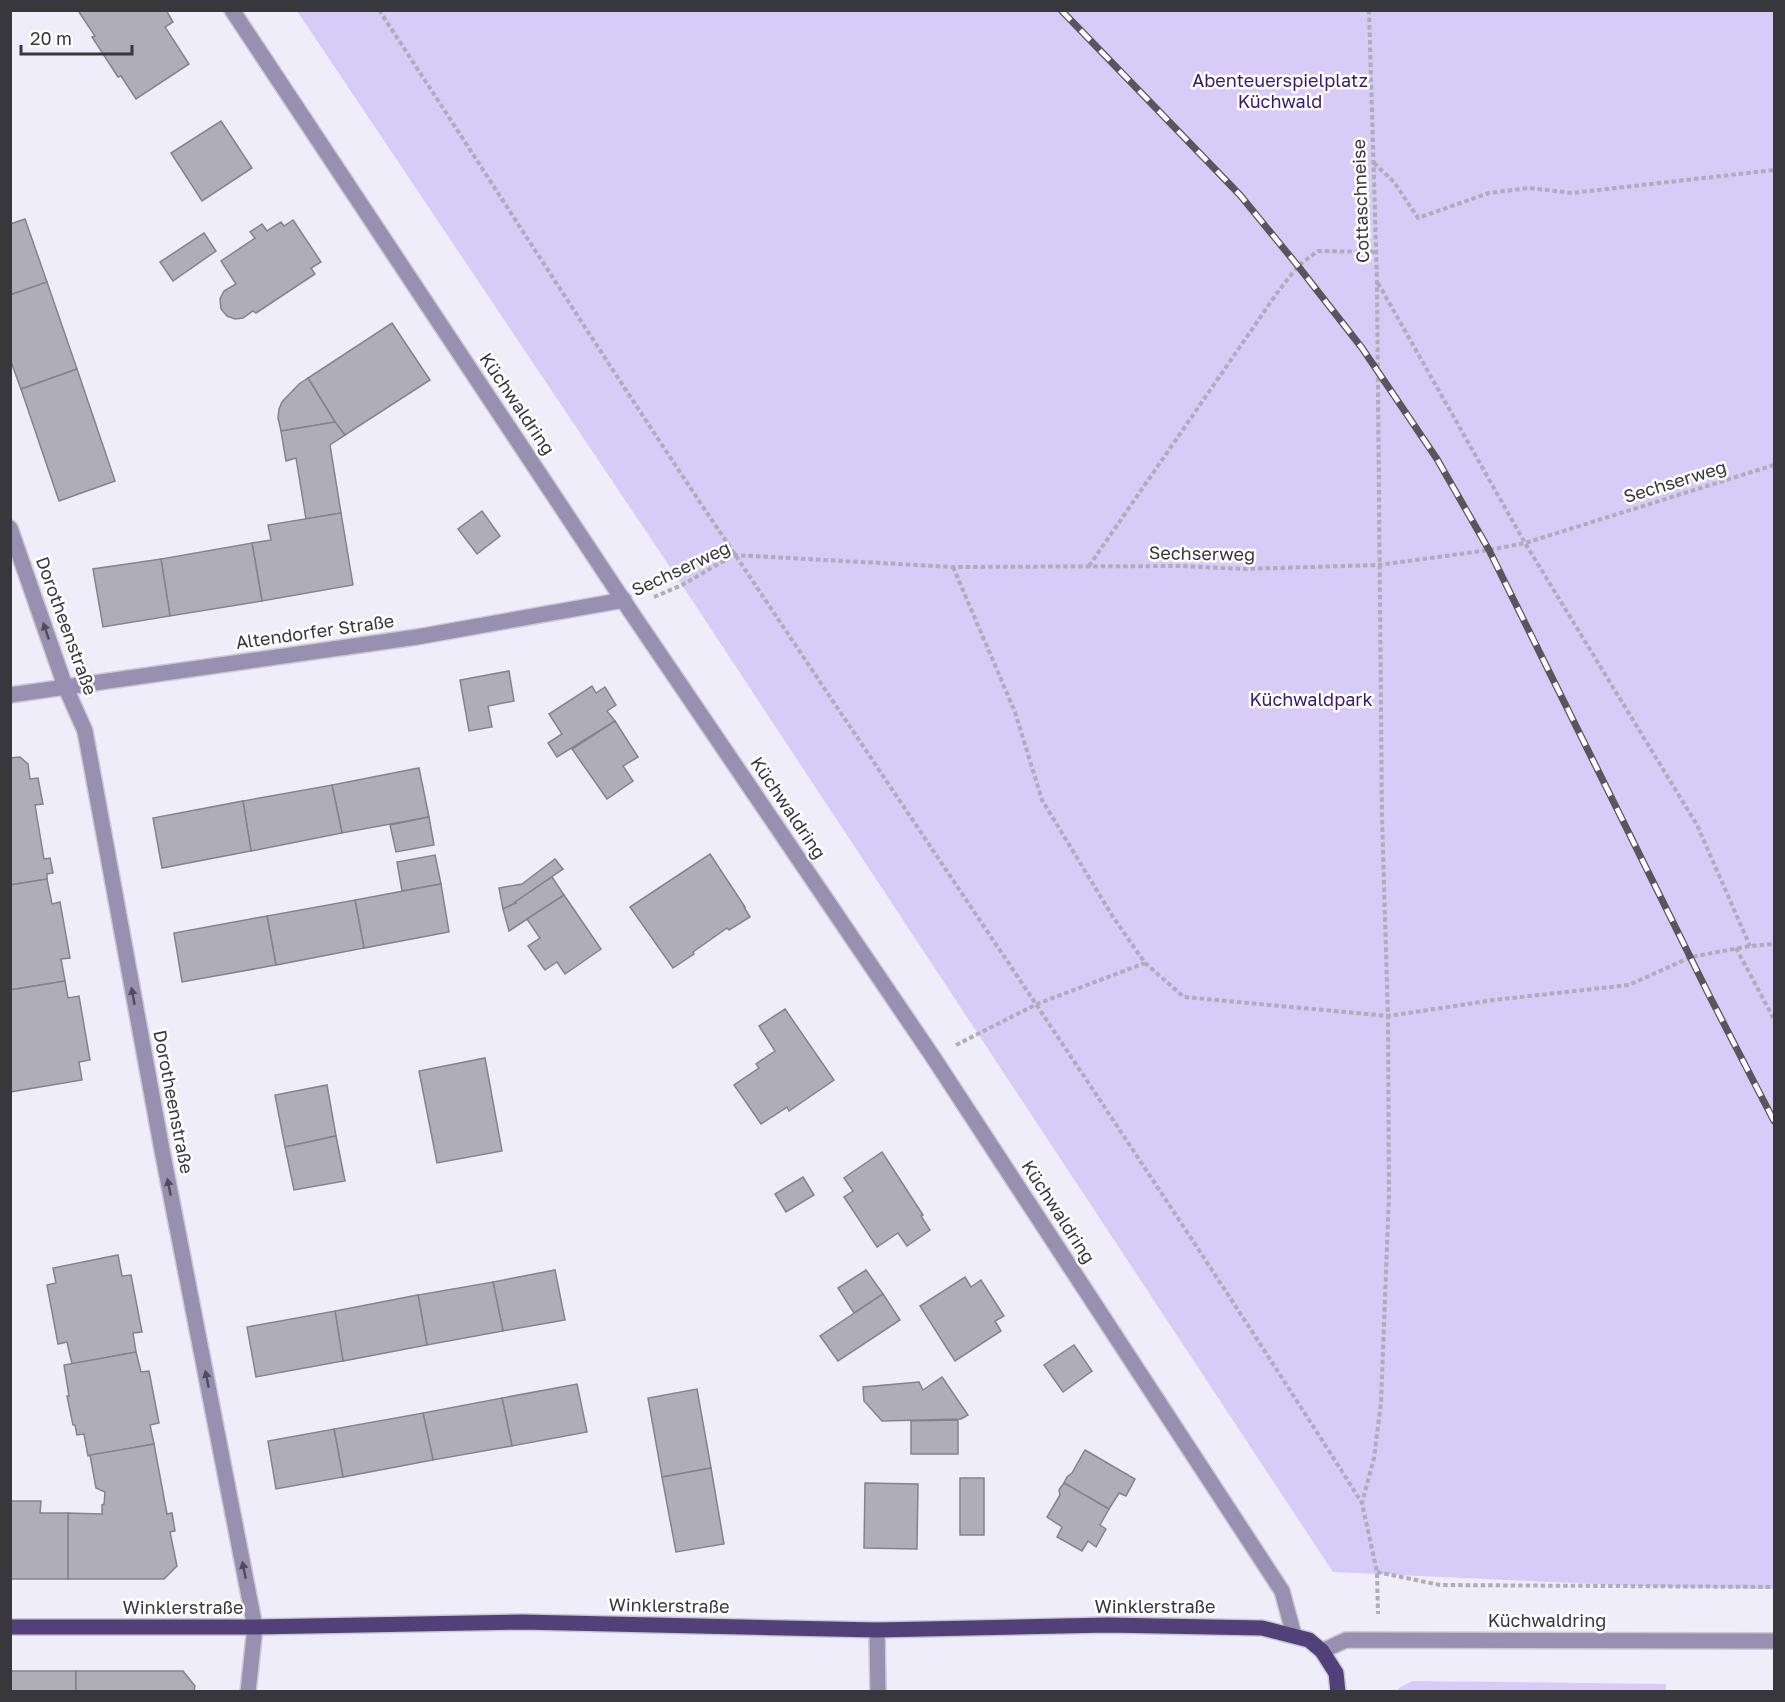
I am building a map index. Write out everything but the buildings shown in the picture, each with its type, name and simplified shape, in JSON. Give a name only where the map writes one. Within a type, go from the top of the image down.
[{"type":"main road","name":"Winklerstraße","points":[[10,1627],[255,1627],[522,1622],[877,1630],[1108,1625],[1185,1626],[1262,1628],[1310,1640],[1322,1650]]},
{"type":"main road","points":[[1322,1650],[1336,1673],[1338,1692]]},
{"type":"street","name":"Küchwaldring","points":[[232,10],[626,604],[933,1057],[1282,1591],[1294,1635]]},
{"type":"street","name":"Dorotheenstraße","points":[[10,528],[65,686],[85,731],[160,1138],[255,1627],[248,1692]]},
{"type":"street","name":"Altendorfer Straße","points":[[10,695],[417,637],[626,604]]},
{"type":"street","points":[[877,1630],[878,1692]]},
{"type":"street","name":"Küchwaldring","points":[[1322,1650],[1346,1640],[1774,1641]]},
{"type":"path","points":[[379,10],[734,555],[1037,1004],[1277,1369],[1362,1503],[1377,1572],[1380,1640]]},
{"type":"path","name":"Cottaschneise","points":[[1362,1503],[1374,1458],[1381,1403],[1389,1195],[1388,1016],[1382,818],[1377,282],[1369,10]]},
{"type":"path","points":[[1373,162],[1394,182],[1418,218],[1489,193],[1529,188],[1572,193],[1774,170]]},
{"type":"path","points":[[1089,566],[1298,266],[1318,251],[1376,252]]},
{"type":"path","points":[[1377,282],[1525,543],[1697,825],[1749,946]]},
{"type":"path","name":"Sechserweg","points":[[626,604],[681,585],[734,555],[953,567],[1181,566],[1244,569],[1379,565],[1525,543],[1774,465]]},
{"type":"path","points":[[953,567],[1015,712],[1042,800],[1113,917],[1145,963],[1184,997],[1388,1016],[1494,1000],[1629,985],[1691,957],[1736,948],[1774,944]]},
{"type":"path","points":[[1736,948],[1774,1019]]},
{"type":"path","points":[[933,1057],[1037,1004],[1145,963]]},
{"type":"path","points":[[1377,1572],[1440,1585],[1774,1587]]},
{"type":"green space","name":"Küchwaldpark","points":[[297,11],[1774,11],[1774,1589],[1665,1587],[1333,1572],[682,585]]},
{"type":"green space","points":[[1412,1681],[1666,1684],[1666,1691],[1397,1691]]},
{"type":"railway","points":[[1061,10],[1240,195],[1362,348],[1437,459],[1489,550],[1708,993],[1774,1121]]},
{"type":"park label","name":"Abenteuerspielplatz Küchwald","points":[[1280,91]]}]
